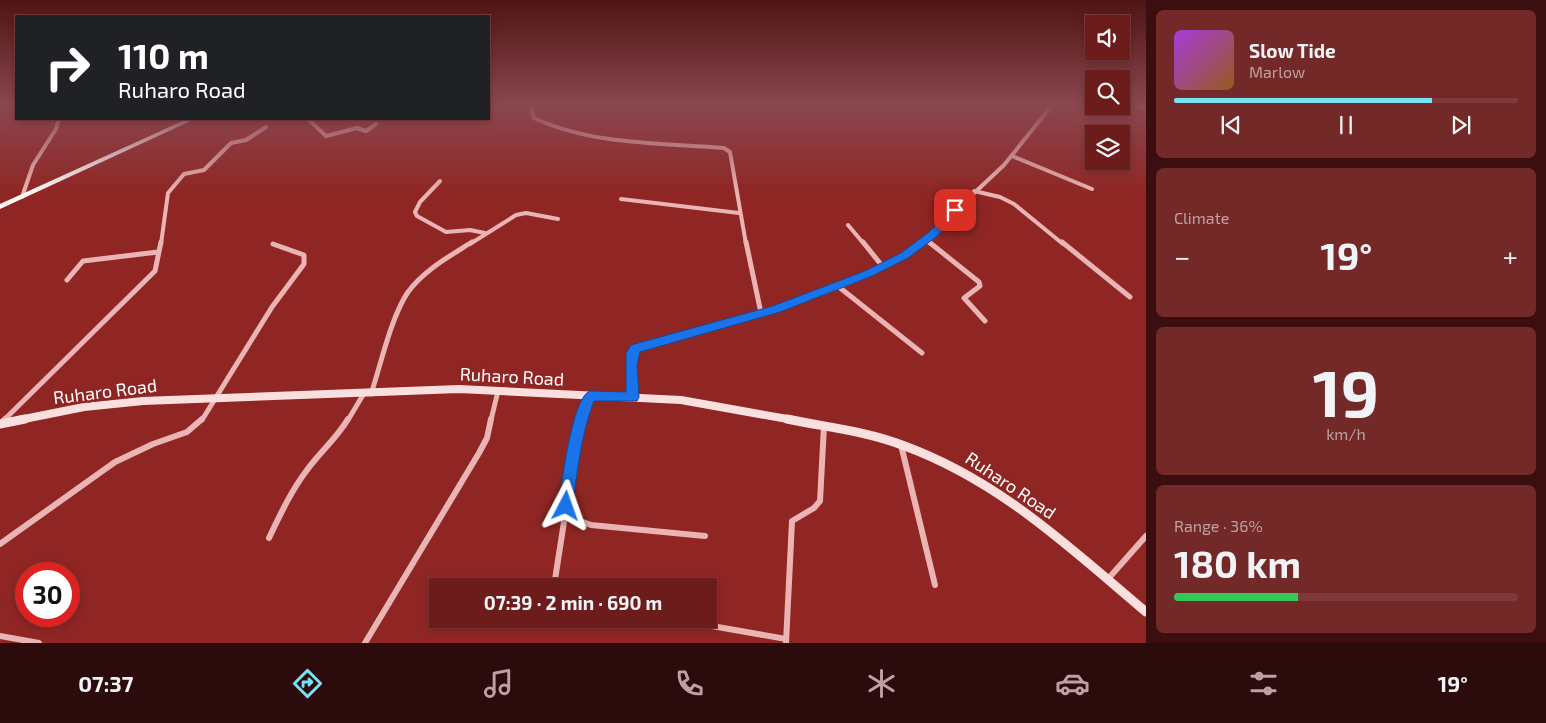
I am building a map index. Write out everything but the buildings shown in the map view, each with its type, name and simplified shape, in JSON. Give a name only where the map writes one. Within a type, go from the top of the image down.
[{"type":"main road","points":[[0,207],[159,134]]},
{"type":"street","points":[[22,197],[32,165],[52,134]]},
{"type":"street","points":[[0,424],[151,277],[155,271],[171,187],[184,174],[204,170],[209,167],[231,143],[246,140],[255,134]]},
{"type":"street","points":[[589,134],[645,142],[726,148],[730,152],[740,212],[761,313]]},
{"type":"street","points":[[633,397],[631,365],[632,353],[636,348],[761,313],[839,286],[904,256],[924,240],[1012,156],[1029,134]]},
{"type":"street","points":[[1012,156],[1092,189]]},
{"type":"street","points":[[440,181],[420,202],[415,212],[417,216],[446,232],[470,230],[485,233]]},
{"type":"street","points":[[974,191],[1000,197],[1014,204],[1130,297]]},
{"type":"street","points":[[621,199],[740,212]]},
{"type":"street","points":[[269,538],[289,497],[307,470],[340,433],[367,394],[404,296],[422,276],[476,242],[485,233],[497,229],[520,214],[558,219]]},
{"type":"street","points":[[848,225],[883,267]]},
{"type":"street","points":[[924,240],[939,248],[979,282],[980,286],[964,298],[986,321]]},
{"type":"street","points":[[0,544],[115,462],[153,444],[193,429],[217,398],[272,307],[304,264],[304,255],[273,244]]},
{"type":"street","points":[[67,280],[83,261],[158,252]]},
{"type":"street","points":[[839,286],[922,353]]},
{"type":"street","name":"Ruharo Road","points":[[0,424],[102,405],[217,398],[367,394],[459,389],[681,400],[824,426],[901,444],[945,462],[994,489],[1048,529],[1146,612]]},
{"type":"street","points":[[365,643],[487,438],[498,391]]},
{"type":"street","points":[[555,578],[570,468],[581,419],[590,396]]},
{"type":"street","points":[[717,628],[786,641],[792,521],[797,516],[815,508],[820,501],[824,426]]},
{"type":"street","points":[[901,444],[935,585]]},
{"type":"street","points":[[566,506],[570,516],[575,521],[591,525],[705,536]]},
{"type":"street","points":[[1108,579],[1146,536]]},
{"type":"street","points":[[0,636],[20,638],[39,643]]},
{"type":"route","points":[[566,506],[570,468],[581,419],[590,396],[633,397],[631,365],[632,353],[636,348],[776,309],[821,294],[868,274],[904,256],[932,234],[955,210]]}]
